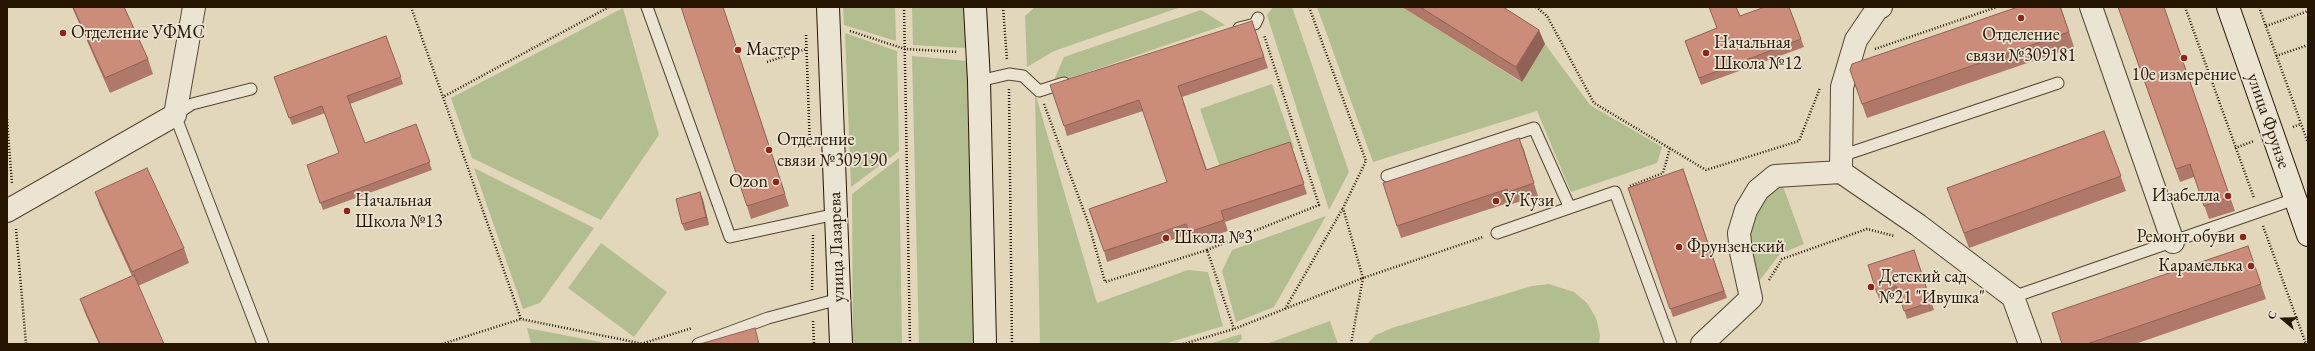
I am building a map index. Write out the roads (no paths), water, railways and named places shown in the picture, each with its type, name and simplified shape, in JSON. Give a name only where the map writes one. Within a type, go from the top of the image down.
[{"type":"street","points":[[7,211],[175,115],[194,7]]},
{"type":"street","points":[[975,7],[979,81],[985,344]]},
{"type":"street","points":[[1841,164],[1842,87],[1856,40],[1877,8],[1881,7]]},
{"type":"street","points":[[2091,7],[2173,242]]},
{"type":"street","name":"улица Фрунзе","points":[[2228,7],[2308,235]]},
{"type":"street","name":"улица Лазарева","points":[[828,15],[841,344]]},
{"type":"street","points":[[1702,344],[1751,298],[1740,252],[1739,233],[1746,210],[1758,190],[1775,176],[1841,164],[2013,297],[2030,344]]},
{"type":"lane","points":[[647,7],[730,237],[814,217],[836,214]]},
{"type":"lane","points":[[1225,33],[1254,24],[1258,18]]},
{"type":"lane","points":[[979,81],[1009,74],[1023,76],[1039,91],[1076,79]]},
{"type":"lane","points":[[1841,164],[2058,82]]},
{"type":"lane","points":[[251,89],[192,104],[175,115],[263,344]]},
{"type":"lane","points":[[1387,176],[1534,128],[1569,206]]},
{"type":"lane","points":[[1497,233],[1569,206],[1615,192],[1671,344]]},
{"type":"lane","points":[[2013,297],[2295,199]]},
{"type":"lane","points":[[698,344],[768,318],[839,299]]},
{"type":"place","name":"Отделение связи №309181","points":[[2021,18]]},
{"type":"place","name":"Отделение УФМС","points":[[63,33]]},
{"type":"place","name":"Мастер","points":[[738,50]]},
{"type":"place","name":"Начальная Школа №12","points":[[1706,53]]},
{"type":"place","name":"10е измерение","points":[[2184,58]]},
{"type":"place","name":"Отделение связи №309190","points":[[769,150]]},
{"type":"place","name":"Ozon","points":[[776,182]]},
{"type":"place","name":"Изабелла","points":[[2228,196]]},
{"type":"place","name":"У Кузи","points":[[1496,201]]},
{"type":"place","name":"Начальная Школа №13","points":[[347,211]]},
{"type":"place","name":"Ремонт обуви","points":[[2243,237]]},
{"type":"place","name":"Школа №3","points":[[1166,238]]},
{"type":"place","name":"Фрунзенский","points":[[1679,247]]},
{"type":"place","name":"Карамелька","points":[[2251,266]]},
{"type":"place","name":"Детский сад №21 \"Ивушка\"","points":[[1871,287]]}]
